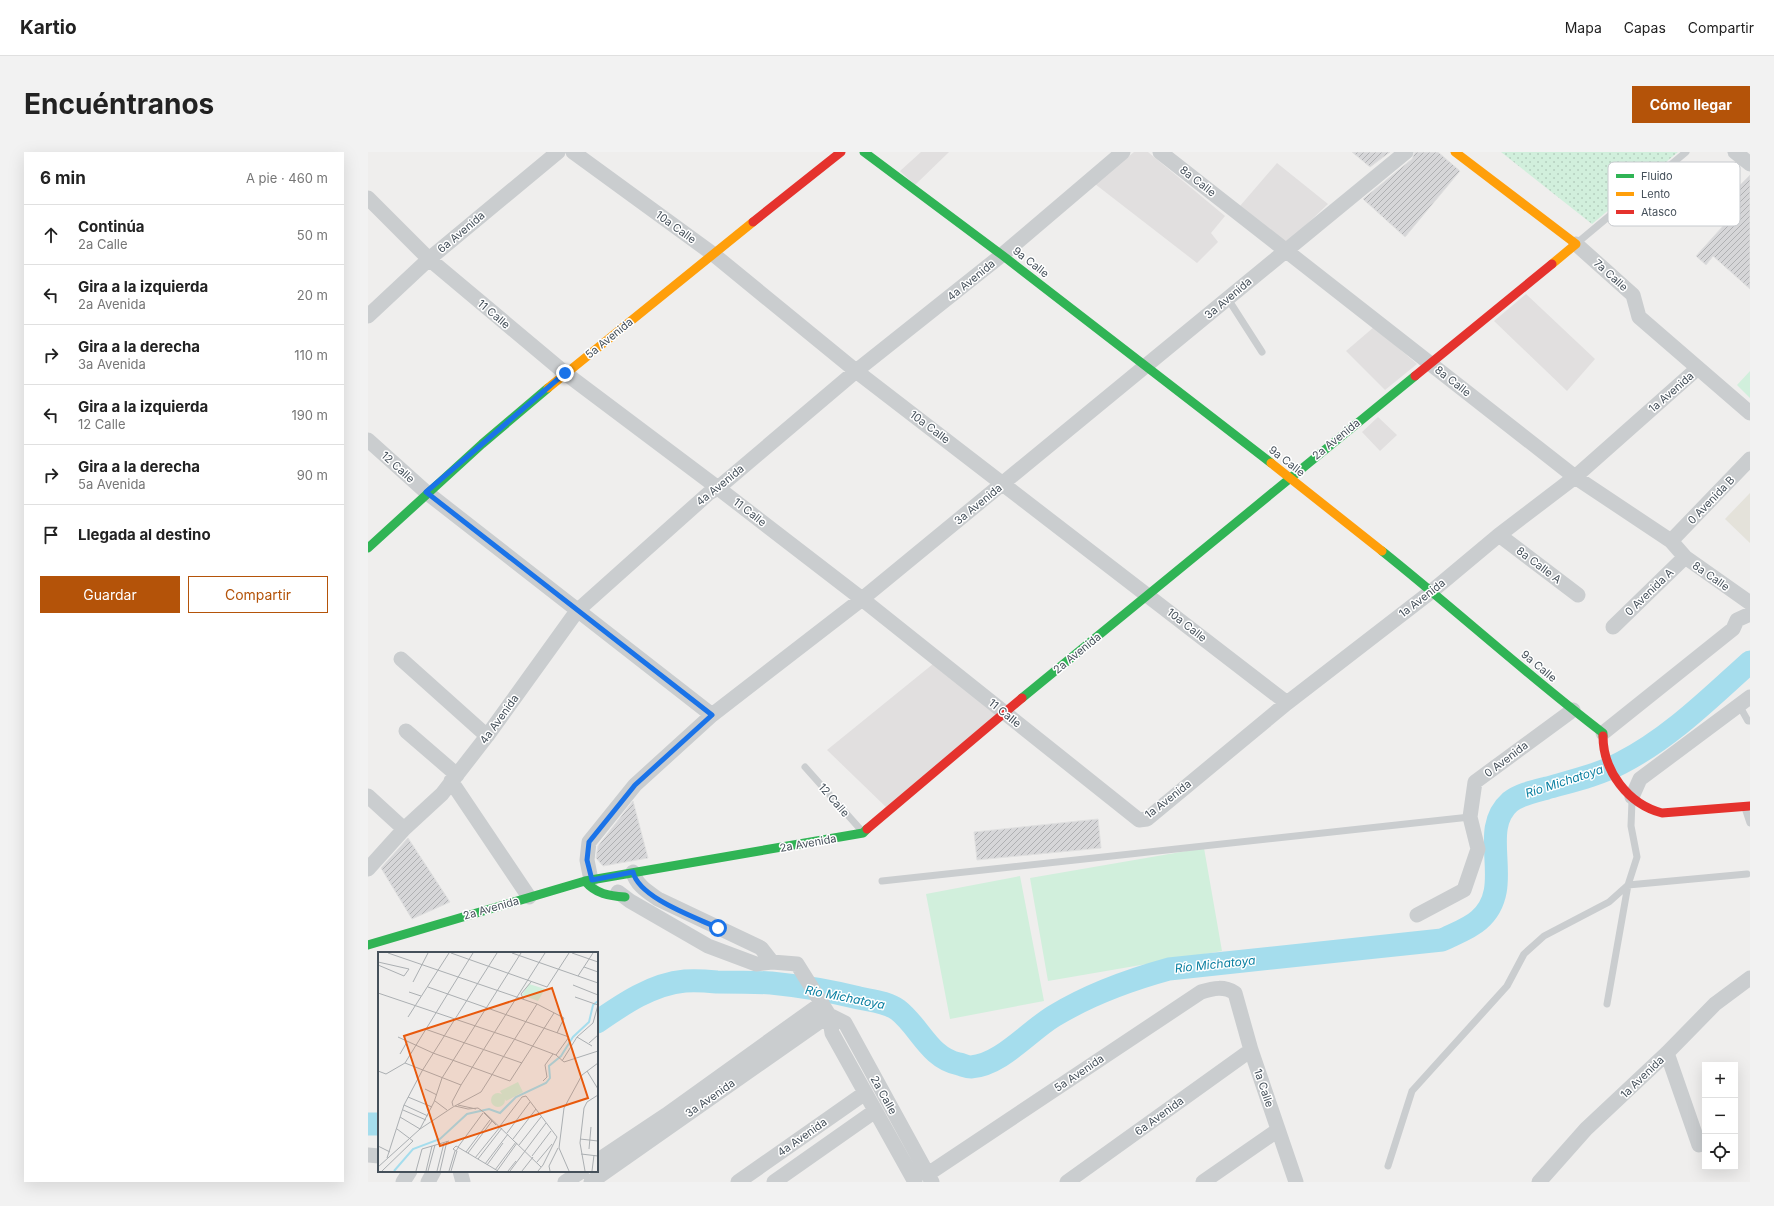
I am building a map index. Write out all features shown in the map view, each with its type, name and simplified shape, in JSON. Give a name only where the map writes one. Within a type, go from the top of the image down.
[{"type":"main road","name":"5a Avenida","points":[[368,548],[426,492],[565,373],[840,152]]},
{"type":"main road","name":"9a Calle","points":[[864,152],[1002,256],[1289,477],[1432,591],[1573,710],[1603,733]]},
{"type":"main road","name":"7a Calle","points":[[1455,152],[1576,244]]},
{"type":"main road","points":[[1478,158],[1486,176]]},
{"type":"main road","name":"2a Avenida","points":[[368,945],[529,897],[593,880],[863,834],[1004,712],[1289,477],[1431,364],[1576,244]]},
{"type":"main road","points":[[1603,733],[1604,752],[1620,785],[1632,797],[1648,809],[1662,813],[1747,806]]},
{"type":"street","name":"6a Avenida","points":[[368,316],[429,259],[558,152]]},
{"type":"street","name":"10a Calle","points":[[573,152],[713,254],[856,372],[1004,483],[1287,703]]},
{"type":"street","name":"4a Avenida","points":[[368,869],[404,829],[442,794],[487,736],[577,611],[710,493],[718,488],[856,372],[1002,256],[1123,152]]},
{"type":"street","name":"8a Calle","points":[[1160,152],[1575,477],[1671,541],[1684,557],[1750,603]]},
{"type":"street","name":"3a Avenida","points":[[593,880],[587,860],[589,842],[635,785],[712,715],[862,599],[1406,152]]},
{"type":"street","points":[[1735,152],[1750,164]]},
{"type":"street","name":"11 Calle","points":[[371,207],[429,259],[565,373],[862,599],[1139,820]]},
{"type":"street","name":"7a Calle","points":[[1576,244],[1633,295],[1639,317],[1750,413]]},
{"type":"street","name":"1a Avenida","points":[[1139,820],[1147,819],[1287,703],[1432,591],[1499,535],[1575,477],[1698,368]]},
{"type":"street","name":"12 Calle","points":[[368,440],[426,492],[712,715]]},
{"type":"street","name":"0 Avenida B","points":[[1671,541],[1750,459]]},
{"type":"street","name":"8a Calle A","points":[[1499,535],[1578,595]]},
{"type":"street","name":"0 Avenida A","points":[[1613,627],[1684,557]]},
{"type":"street","points":[[1603,733],[1733,629],[1737,620],[1750,614]]},
{"type":"street","points":[[400,659],[487,736]]},
{"type":"street","points":[[1632,797],[1640,779],[1745,701]]},
{"type":"street","name":"0 Avenida","points":[[1418,916],[1464,890],[1478,849],[1470,817],[1475,782],[1573,710]]},
{"type":"street","points":[[406,731],[454,778],[529,897]]},
{"type":"street","points":[[368,796],[404,829]]},
{"type":"street","points":[[633,872],[634,878],[643,888],[658,899],[761,948],[772,962]]},
{"type":"street","name":"2a Calle","points":[[593,880],[606,883],[625,897],[708,946],[756,964],[772,962],[796,964],[823,1005],[832,1033],[915,1182]]},
{"type":"street","points":[[670,924],[678,909]]},
{"type":"street","name":"1a Avenida","points":[[1539,1182],[1586,1129],[1667,1053],[1715,1004],[1750,978]]},
{"type":"street","name":"5a Avenida","points":[[930,1180],[1201,992],[1212,988],[1227,988],[1235,992]]},
{"type":"street","name":"1a Calle","points":[[1235,992],[1251,1050],[1296,1182]]},
{"type":"street","name":"3a Avenida","points":[[591,1182],[669,1120],[823,1005]]},
{"type":"street","name":"2a Calle","points":[[823,1005],[845,1023],[930,1180]]},
{"type":"street","name":"6a Avenida","points":[[1067,1182],[1251,1050]]},
{"type":"street","points":[[1667,1053],[1699,1145]]},
{"type":"street","name":"4a Avenida","points":[[738,1182],[865,1093]]},
{"type":"street","name":"4a Avenida","points":[[774,1182],[875,1111]]},
{"type":"street","name":"3a Avenida","points":[[598,1160],[669,1120]]},
{"type":"street","points":[[1203,1182],[1278,1130]]},
{"type":"street","points":[[368,1155],[378,1156]]},
{"type":"street","points":[[403,1182],[409,1172]]},
{"type":"street","points":[[428,1182],[433,1172]]},
{"type":"street","points":[[460,1172],[463,1182]]},
{"type":"street","points":[[565,1182],[580,1172]]},
{"type":"lane","name":"2a Avenida","points":[[1674,162],[1686,152]]},
{"type":"lane","name":"2a Avenida","points":[[1576,244],[1608,217]]},
{"type":"lane","points":[[1228,299],[1262,352]]},
{"type":"lane","points":[[1745,701],[1748,721],[1750,721]]},
{"type":"lane","name":"12 Calle","points":[[805,767],[863,834]]},
{"type":"lane","points":[[1607,1004],[1628,885],[1636,857],[1631,826],[1632,797]]},
{"type":"lane","points":[[1747,806],[1750,822]]},
{"type":"lane","points":[[882,881],[1470,817]]},
{"type":"lane","points":[[1388,1166],[1412,1092],[1507,986],[1524,954],[1544,936],[1609,902],[1628,885],[1747,874]]},
{"type":"shaded area","points":[[921,152],[949,152],[915,185],[900,171]]},
{"type":"shaded area","points":[[1134,152],[1148,152],[1225,216],[1211,233],[1218,242],[1197,263],[1095,184]]},
{"type":"shaded area","points":[[1277,163],[1328,204],[1285,245],[1240,206]]},
{"type":"shaded area","points":[[1526,294],[1595,359],[1567,391],[1494,321]]},
{"type":"shaded area","points":[[1374,327],[1417,364],[1385,390],[1346,351]]},
{"type":"shaded area","points":[[1378,417],[1397,435],[1380,451],[1362,432]]},
{"type":"shaded area","points":[[1750,493],[1750,543],[1725,519]]},
{"type":"shaded area","points":[[933,664],[998,714],[887,808],[827,750]]},
{"type":"green space","points":[[1501,152],[1678,152],[1666,162],[1608,162],[1608,211],[1592,224]]},
{"type":"green space","points":[[1750,371],[1750,398],[1737,385]]},
{"type":"green space","points":[[1204,848],[1222,951],[1048,981],[1030,878]]},
{"type":"green space","points":[[1020,876],[1044,1001],[950,1019],[926,894]]},
{"type":"building","points":[[1352,152],[1390,152],[1370,167]]},
{"type":"building","points":[[1415,152],[1438,152],[1460,171],[1405,237],[1363,199],[1412,159]]},
{"type":"building","points":[[1750,175],[1750,289],[1713,256],[1706,265],[1696,256],[1723,226],[1740,226],[1740,185]]},
{"type":"building","points":[[633,801],[648,858],[603,866],[596,858],[598,846]]},
{"type":"building","points":[[1098,819],[1101,848],[977,860],[974,832]]},
{"type":"building","points":[[408,838],[450,902],[412,919],[381,868]]},
{"type":"waterway","name":"Río Michatoya","points":[[598,1021],[638,996],[661,986],[673,983],[697,981],[782,984],[827,991],[880,1002],[894,1007],[906,1017],[932,1049],[949,1061],[971,1067],[982,1065],[1004,1054],[1044,1022],[1096,994],[1139,978],[1169,969],[1442,940],[1466,929],[1475,923],[1490,907],[1495,892],[1497,876],[1495,844],[1496,828],[1500,814],[1510,802],[1528,793],[1603,771],[1639,753],[1673,730],[1689,717],[1750,662]]},
{"type":"waterway","name":"Río Michatoya","points":[[368,1124],[378,1124]]},
{"type":"traffic: fast","points":[[864,152],[1002,255],[1271,463]]},
{"type":"traffic: fast","points":[[1022,698],[1415,376]]},
{"type":"traffic: fast","points":[[368,548],[482,444],[548,388]]},
{"type":"traffic: fast","points":[[1382,551],[1547,689],[1603,733],[1603,736]]},
{"type":"traffic: fast","points":[[368,945],[585,881],[863,833],[867,829]]},
{"type":"traffic: fast","points":[[585,881],[598,892],[625,897]]},
{"type":"traffic: slow","points":[[1455,152],[1576,244],[1552,264]]},
{"type":"traffic: slow","points":[[548,388],[753,222]]},
{"type":"traffic: slow","points":[[1271,463],[1382,551]]},
{"type":"traffic: jam","points":[[753,222],[841,152]]},
{"type":"traffic: jam","points":[[1415,376],[1552,264]]},
{"type":"traffic: jam","points":[[867,829],[1022,698]]},
{"type":"traffic: jam","points":[[1603,736],[1607,762],[1620,784],[1628,794],[1650,809],[1662,813],[1750,806]]},
{"type":"route","points":[[565,373],[426,492],[712,715],[635,785],[589,842],[587,860],[592,880],[633,872],[634,878],[643,888],[658,899],[718,928]]}]
